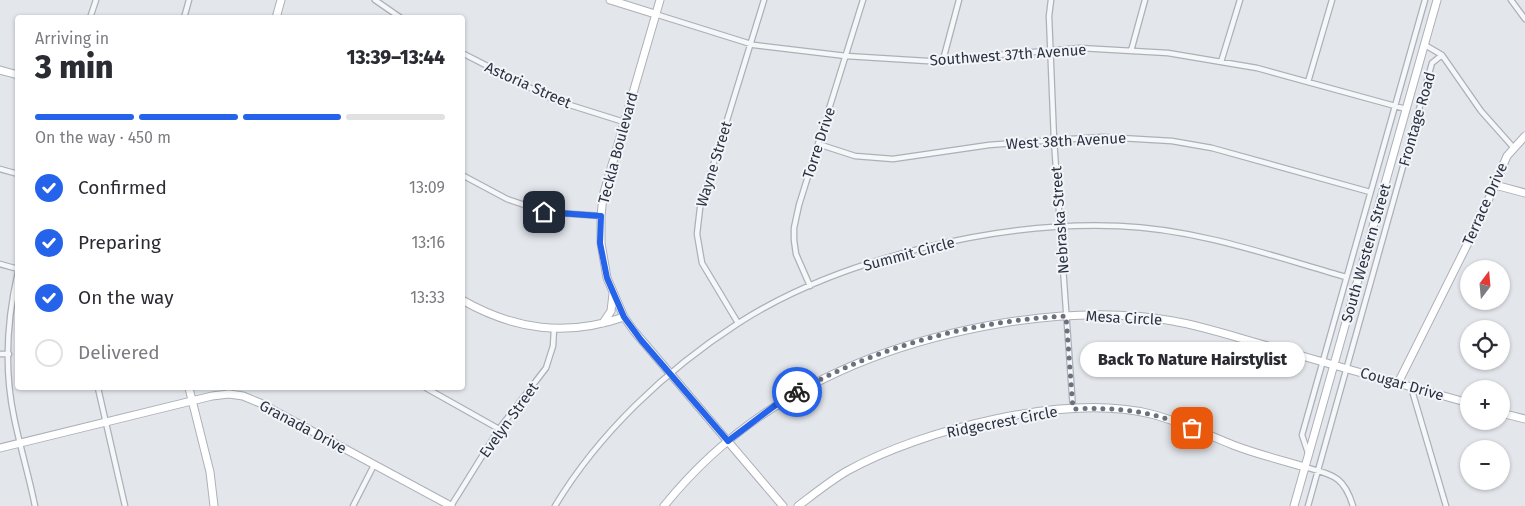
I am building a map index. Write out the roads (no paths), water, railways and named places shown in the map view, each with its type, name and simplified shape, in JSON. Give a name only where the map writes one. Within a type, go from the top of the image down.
[{"type":"street","points":[[91,15],[96,0]]},
{"type":"street","points":[[185,15],[189,0]]},
{"type":"street","points":[[277,15],[282,0]]},
{"type":"street","points":[[375,0],[396,15]]},
{"type":"street","name":"Southwest 37th Avenue","points":[[610,0],[751,44],[846,56],[927,61],[1080,48],[1168,53],[1257,68],[1406,109]]},
{"type":"street","name":"Teckla Boulevard","points":[[660,0],[602,196],[600,243],[607,278],[624,317],[641,340],[784,506]]},
{"type":"street","name":"Wayne Street","points":[[738,323],[702,263],[697,234],[700,208],[764,0]]},
{"type":"street","name":"Torre Drive","points":[[810,286],[796,254],[794,228],[862,0]]},
{"type":"street","points":[[943,60],[959,0]]},
{"type":"street","name":"Nebraska Street","points":[[1051,0],[1054,140],[1073,409]]},
{"type":"street","points":[[1131,51],[1145,0]]},
{"type":"street","points":[[1221,62],[1240,0]]},
{"type":"street","points":[[1308,82],[1332,0]]},
{"type":"street","points":[[1309,454],[1302,435],[1425,0]]},
{"type":"street","name":"South Western Street","points":[[1294,506],[1437,0]]},
{"type":"street","points":[[1511,0],[1525,19]]},
{"type":"street","points":[[1424,45],[1442,55],[1481,111],[1513,147]]},
{"type":"street","name":"Astoria Street","points":[[465,55],[554,100],[624,122]]},
{"type":"street","name":"Frontage Road","points":[[1308,506],[1432,63],[1442,55]]},
{"type":"street","points":[[0,70],[15,74]]},
{"type":"street","name":"Terrace Drive","points":[[1398,383],[1482,215],[1502,166],[1513,147],[1525,136]]},
{"type":"street","name":"West 38th Avenue","points":[[818,144],[855,156],[892,158],[989,145],[1103,137],[1172,141],[1204,146],[1370,192]]},
{"type":"street","points":[[0,169],[15,173]]},
{"type":"street","points":[[465,176],[507,199],[544,212],[601,216]]},
{"type":"street","points":[[1495,185],[1525,193]]},
{"type":"street","name":"Summit Circle","points":[[555,506],[580,469],[603,441],[651,390],[671,374],[738,323],[810,286],[862,267],[943,244],[990,235],[1060,228],[1120,226],[1180,233],[1237,246],[1346,277]]},
{"type":"street","points":[[0,264],[15,269]]},
{"type":"street","points":[[15,286],[10,312],[10,392],[35,506]]},
{"type":"street","points":[[603,324],[611,311],[613,294]]},
{"type":"street","points":[[465,302],[502,319],[533,327],[580,327],[603,324],[624,317]]},
{"type":"street","name":"Mesa Circle","points":[[664,506],[698,468],[728,441],[777,404],[828,376],[890,350],[960,330],[1036,318],[1110,314],[1174,321],[1334,365]]},
{"type":"street","name":"Evelyn Street","points":[[451,506],[499,429],[546,368],[553,346],[554,328]]},
{"type":"street","points":[[0,354],[9,354]]},
{"type":"street","name":"Cougar Drive","points":[[1334,365],[1460,401]]},
{"type":"street","points":[[1411,387],[1446,506]]},
{"type":"street","points":[[98,390],[125,506]]},
{"type":"street","points":[[189,390],[210,472],[214,506]]},
{"type":"street","points":[[430,390],[499,429]]},
{"type":"street","name":"Granada Drive","points":[[0,448],[192,400],[229,394],[243,396],[260,403],[451,506]]},
{"type":"street","name":"Ridgecrest Circle","points":[[798,506],[847,471],[883,453],[915,441],[987,421],[1025,414],[1073,409],[1104,408],[1132,410],[1151,414],[1175,421],[1247,450],[1305,467]]},
{"type":"street","points":[[1510,416],[1525,420]]},
{"type":"street","points":[[353,506],[374,465]]},
{"type":"street","points":[[1305,467],[1339,479],[1346,487],[1353,506]]},
{"type":"place","name":"Back To Nature Hairstylist","points":[[1192,428]]}]
